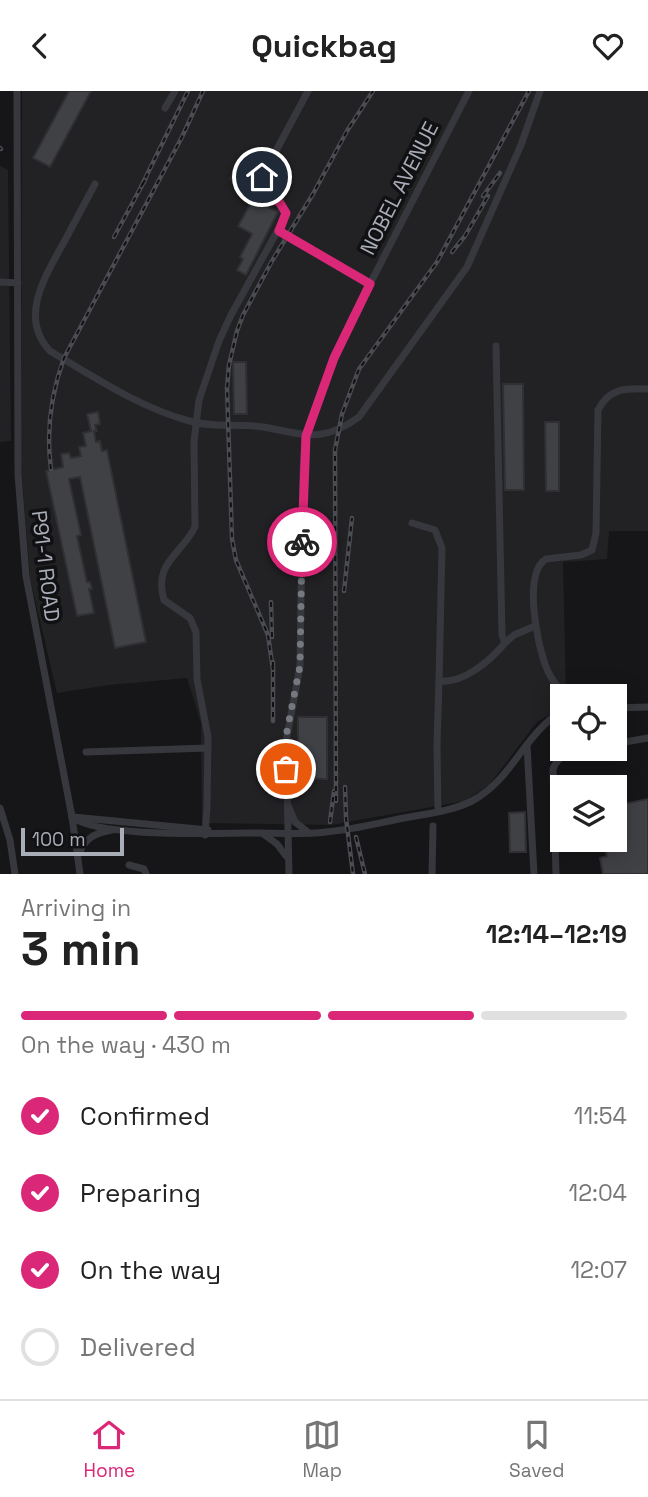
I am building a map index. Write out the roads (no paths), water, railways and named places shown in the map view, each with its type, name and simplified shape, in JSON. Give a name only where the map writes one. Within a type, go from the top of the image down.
[{"type":"street","name":"P91-1 ROAD","points":[[17,91],[18,474],[24,564],[72,817],[80,874]]},
{"type":"street","points":[[165,108],[175,91]]},
{"type":"street","points":[[205,832],[208,748],[206,722],[197,679],[194,624],[190,618],[164,600],[161,584],[168,561],[195,527],[195,423],[199,400],[231,315],[279,231],[286,213],[280,203],[263,190],[262,177],[308,91]]},
{"type":"street","name":"NOBEL AVENUE","points":[[289,874],[286,834],[287,731],[300,666],[306,436],[334,358],[469,91]]},
{"type":"street","points":[[95,184],[39,291],[35,316],[37,332],[50,351],[134,399],[195,423],[260,426],[306,436],[342,429],[359,417],[458,282],[479,244],[521,145],[540,91]]},
{"type":"street","points":[[279,231],[370,284]]},
{"type":"street","points":[[0,282],[19,283]]},
{"type":"street","points":[[496,346],[502,635],[505,643]]},
{"type":"street","points":[[556,684],[545,666],[535,626],[534,577],[540,562],[554,557],[588,553],[595,544],[597,417],[601,403],[614,391],[625,388],[648,389]]},
{"type":"street","points":[[412,523],[435,530],[442,548],[436,745],[438,811]]},
{"type":"street","points":[[439,681],[450,683],[466,675],[514,635],[535,626]]},
{"type":"street","points":[[627,708],[648,707]]},
{"type":"street","points":[[72,817],[80,823],[119,829],[286,834],[345,830],[438,811],[472,800],[492,787],[511,767],[540,727],[550,720]]},
{"type":"street","points":[[627,742],[648,738]]},
{"type":"street","points":[[527,744],[534,874]]},
{"type":"street","points":[[86,752],[208,748]]},
{"type":"street","points":[[556,761],[553,769],[556,874]]},
{"type":"street","points":[[286,797],[295,822],[306,834]]},
{"type":"street","points":[[0,809],[10,840],[15,874]]},
{"type":"street","points":[[72,817],[205,832]]},
{"type":"street","points":[[432,874],[433,825]]},
{"type":"street","points":[[78,862],[81,848],[88,838],[101,832],[119,829]]},
{"type":"street","points":[[261,833],[288,855],[295,839],[306,834]]},
{"type":"street","points":[[129,865],[144,869],[146,874]]},
{"type":"railway","points":[[141,187],[188,91]]},
{"type":"railway","points":[[51,469],[51,413],[64,358],[182,137],[203,91]]},
{"type":"railway","points":[[273,670],[268,635],[236,560],[232,539],[227,388],[229,365],[243,315],[347,131],[373,91]]},
{"type":"railway","points":[[336,801],[335,450],[342,414],[359,369],[437,262],[529,91]]},
{"type":"railway","points":[[483,196],[500,173]]},
{"type":"railway","points":[[114,237],[146,178]]},
{"type":"railway","points":[[452,252],[465,236],[488,196]]},
{"type":"railway","points":[[344,591],[352,518]]},
{"type":"railway","points":[[271,602],[272,637]]},
{"type":"railway","points":[[273,662],[273,721]]},
{"type":"railway","points":[[345,787],[353,874]]},
{"type":"railway","points":[[330,822],[334,791]]},
{"type":"railway","points":[[356,837],[365,874]]}]
